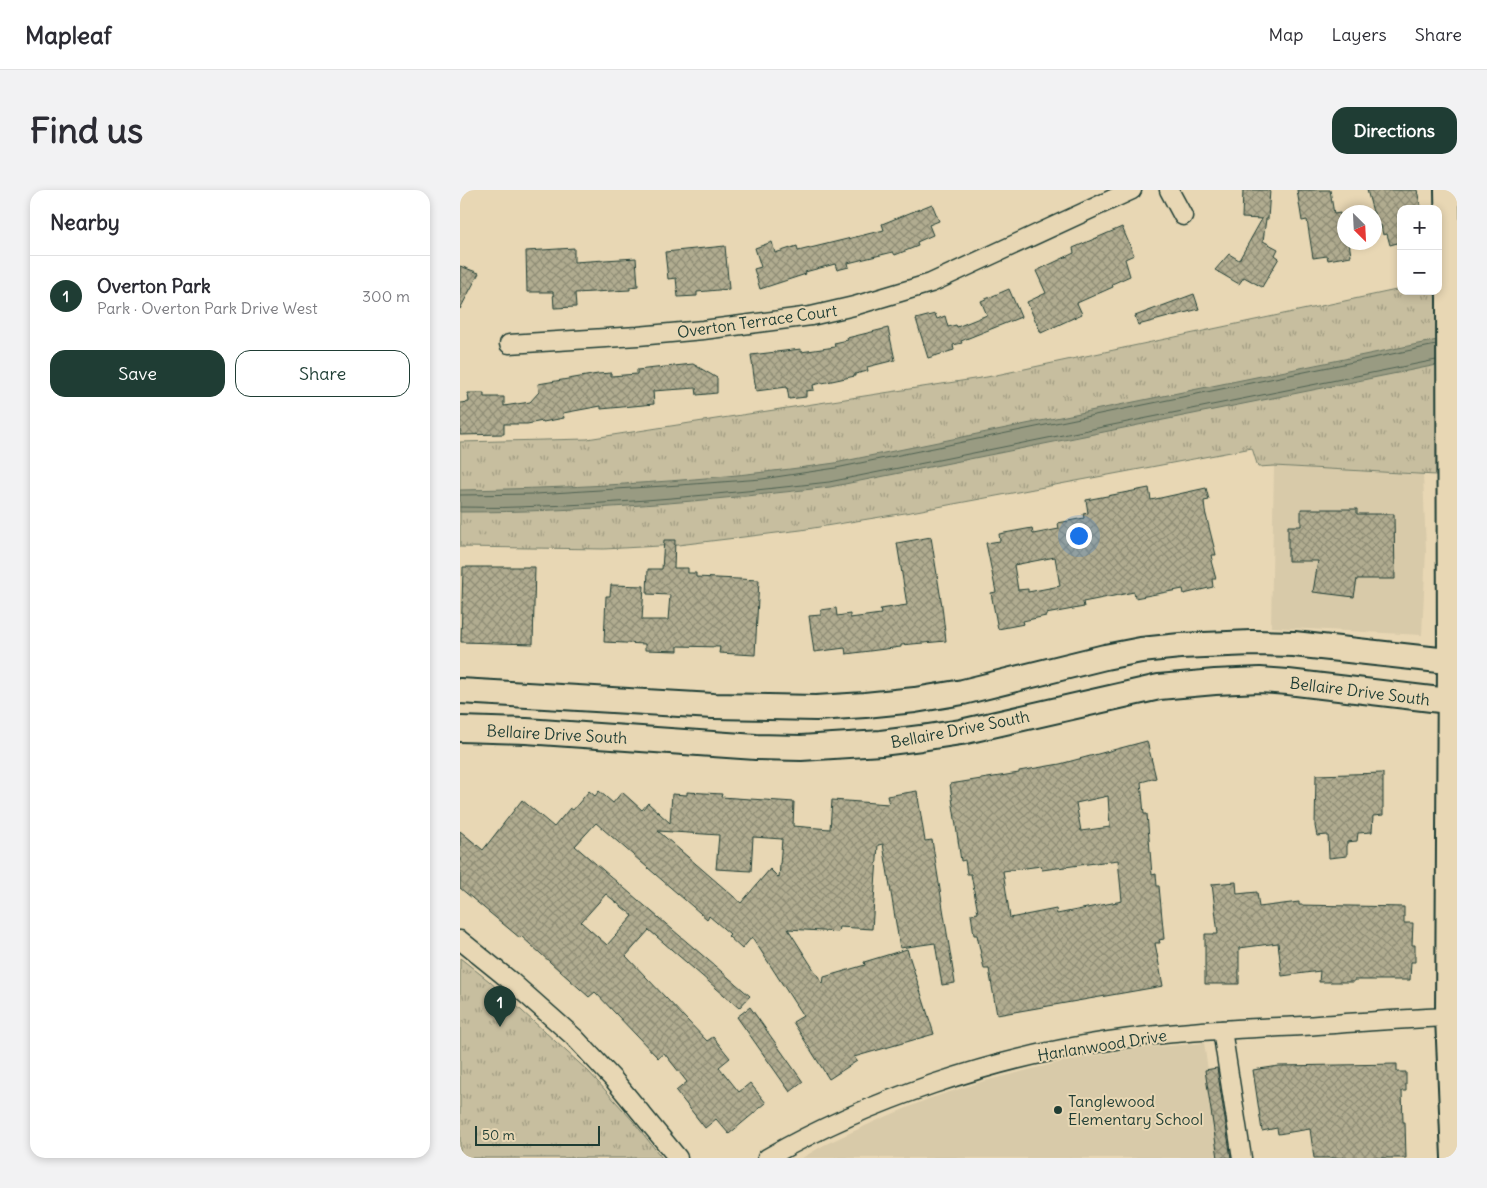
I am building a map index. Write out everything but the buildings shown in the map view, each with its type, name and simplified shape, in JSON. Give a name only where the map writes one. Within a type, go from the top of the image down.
[{"type":"main road","points":[[1447,190],[1453,661],[1452,1017],[1454,1158]]},
{"type":"main road","points":[[460,691],[713,706],[784,708],[865,706],[963,692],[1114,655],[1180,646],[1252,642],[1294,644],[1453,661]]},
{"type":"main road","points":[[1180,646],[1183,684]]},
{"type":"main road","name":"Bellaire Drive South","points":[[460,728],[792,748],[840,746],[961,732],[1123,695],[1183,684],[1260,680],[1453,702]]},
{"type":"main road","points":[[526,731],[531,695]]},
{"type":"main road","points":[[914,700],[921,738]]},
{"type":"street","name":"Overton Terrace Court","points":[[509,344],[703,330],[811,316],[854,306],[931,283],[1132,190]]},
{"type":"street","points":[[1169,190],[1183,216]]},
{"type":"street","points":[[460,940],[512,982],[574,1037],[614,1080],[678,1158]]},
{"type":"street","name":"Harlanwood Drive","points":[[767,1158],[837,1122],[954,1077],[1016,1059],[1057,1050],[1110,1040],[1153,1035],[1452,1017]]},
{"type":"street","points":[[1222,1030],[1242,1158]]},
{"type":"shaded area","points":[[1274,466],[1423,474],[1426,551],[1422,635],[1271,627]]},
{"type":"shaded area","name":"Tanglewood Elementary School","points":[[1204,1043],[1221,1158],[802,1158],[824,1145],[878,1120],[928,1099],[984,1081],[1057,1063],[1131,1049]]},
{"type":"green space","points":[[1397,290],[1397,295],[1438,295],[1436,475],[1274,466],[1258,467],[1252,448],[911,512],[801,530],[678,545],[604,549],[460,547],[460,442],[587,439],[987,377]]},
{"type":"green space","points":[[460,958],[489,981],[589,1072],[633,1121],[662,1158],[460,1158]]},
{"type":"water","points":[[1457,336],[1457,361],[830,487],[645,505],[506,512],[460,512],[460,490],[648,483],[742,475],[835,463]]},
{"type":"place","name":"Overton Park","points":[[500,1027]]},
{"type":"place","name":"Tanglewood Elementary School","points":[[1058,1110]]}]
